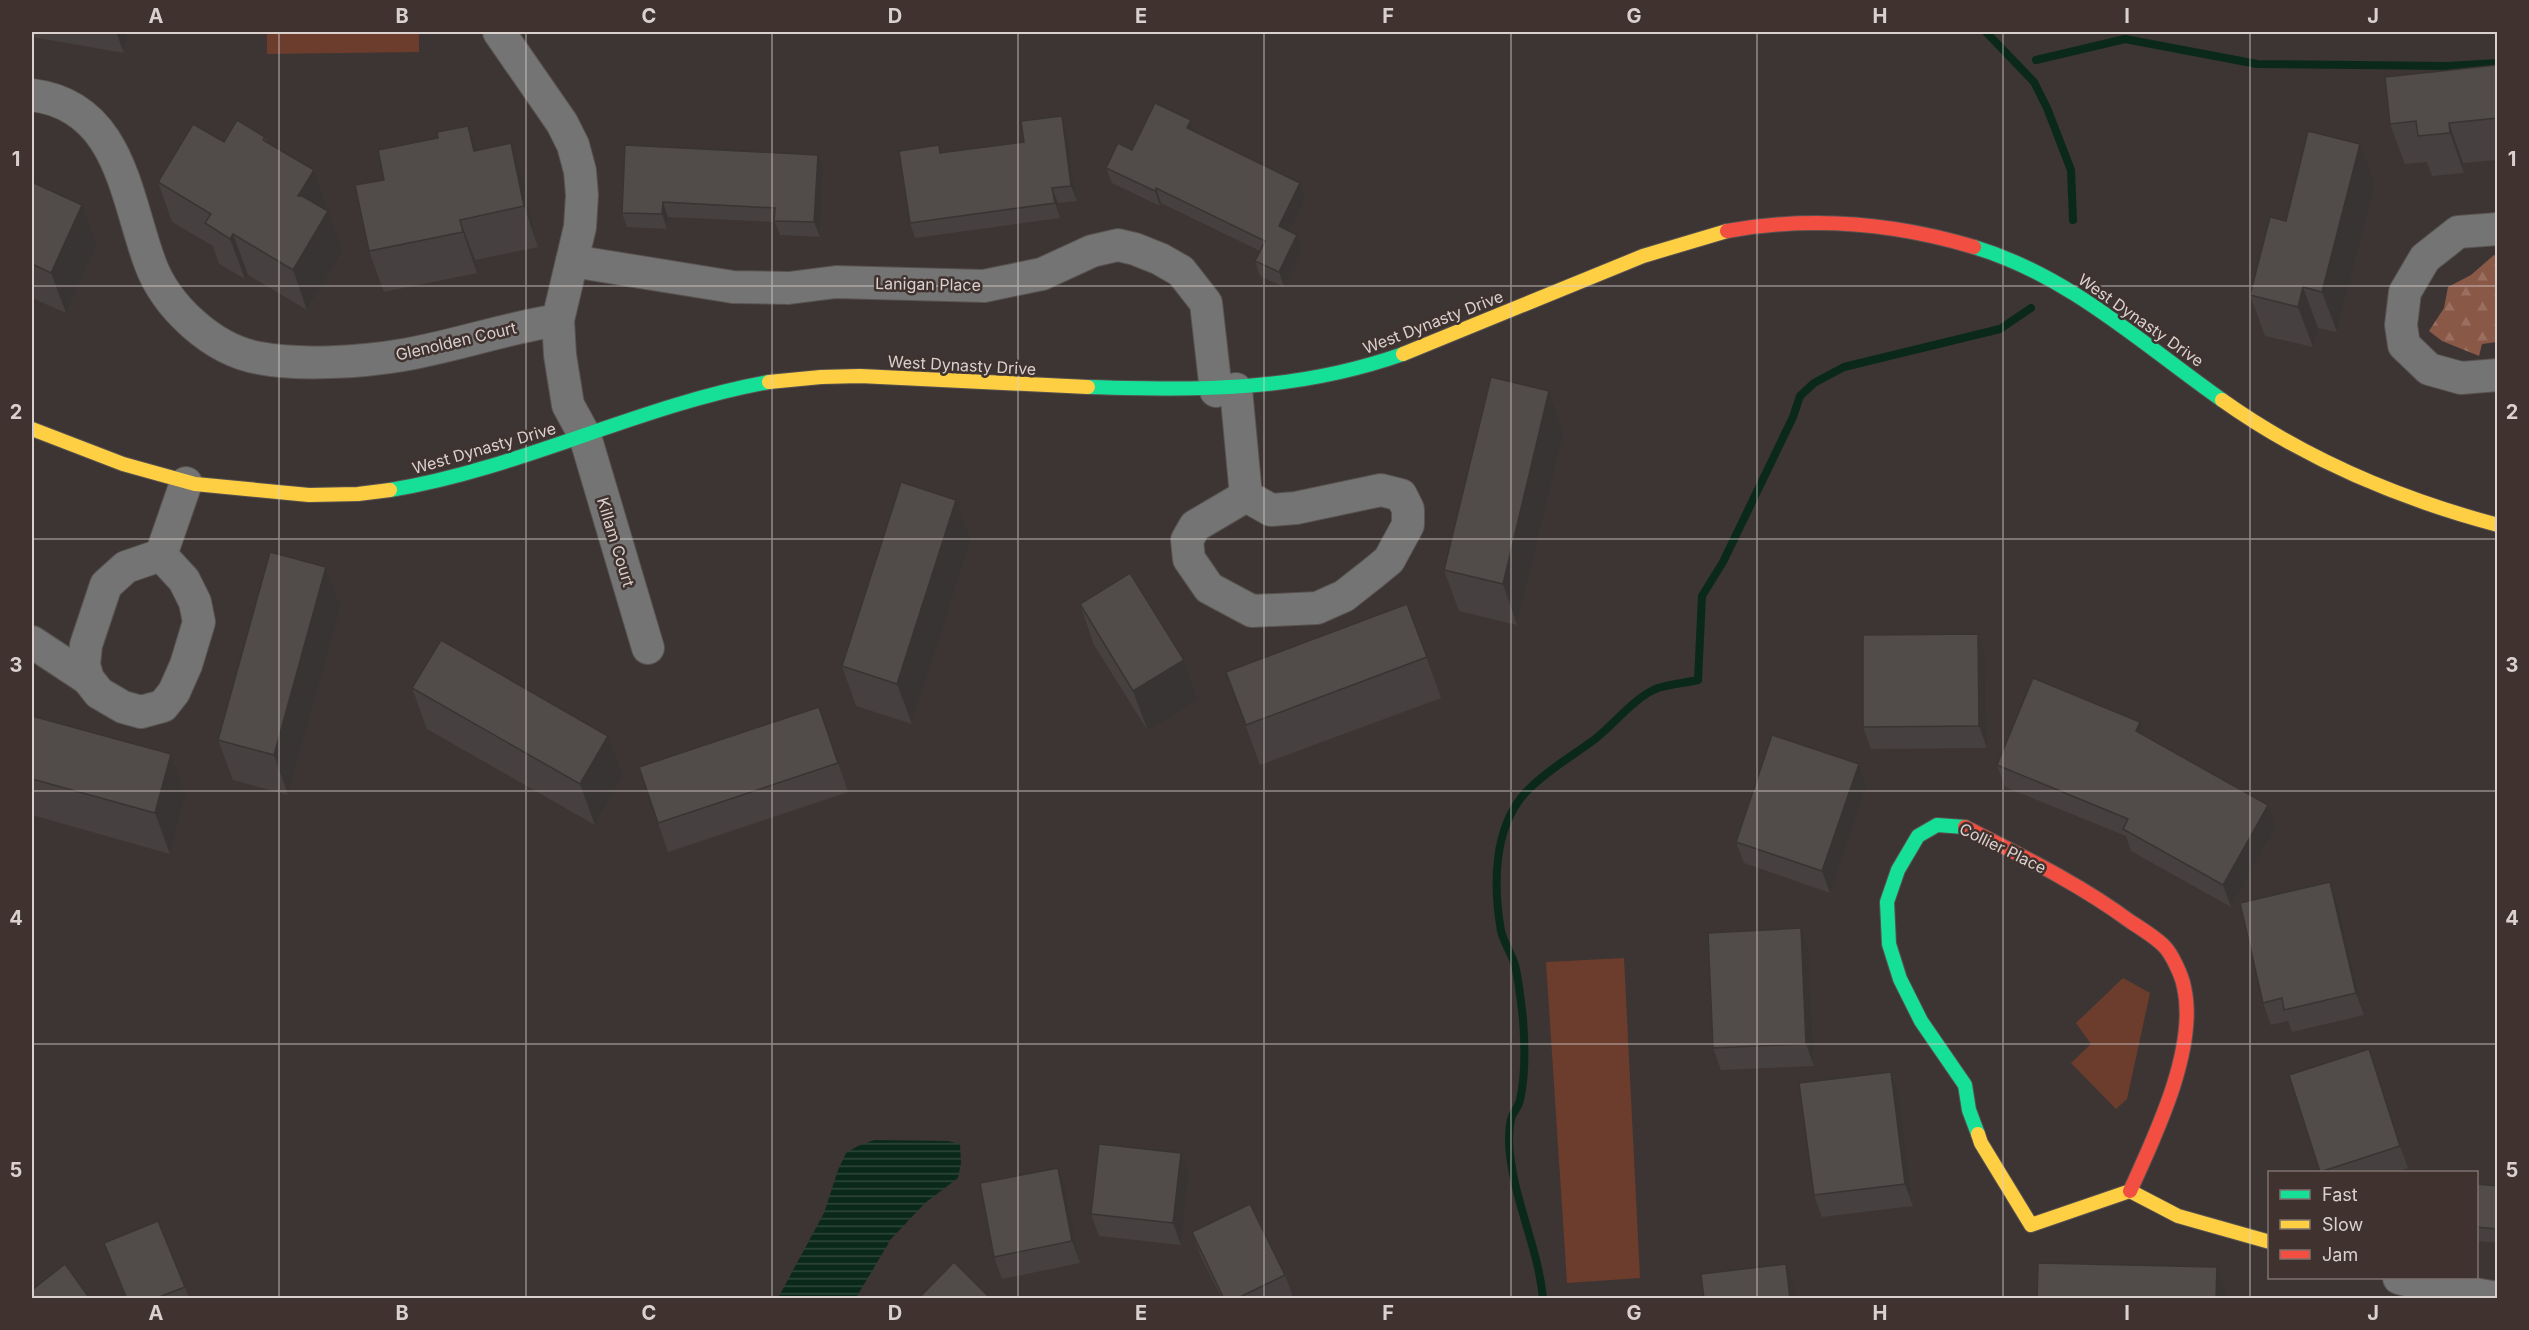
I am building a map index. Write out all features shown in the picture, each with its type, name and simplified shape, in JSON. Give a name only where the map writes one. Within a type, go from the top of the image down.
[{"type":"street","name":"Killam Court","points":[[500,32],[562,123],[573,145],[580,171],[582,195],[580,227],[558,320],[560,355],[568,405],[585,436],[648,648]]},
{"type":"street","name":"Glenolden Court","points":[[32,95],[53,98],[87,116],[109,144],[125,182],[151,266],[173,303],[205,335],[230,350],[258,358],[318,363],[402,356],[524,325],[558,320]]},
{"type":"street","name":"West Dynasty Drive","points":[[32,429],[104,458],[186,483],[310,495],[368,494],[467,473],[714,392],[759,383],[853,375],[1059,387],[1226,390],[1286,384],[1376,364],[1414,351],[1649,254],[1692,239],[1765,226],[1817,223],[1867,225],[1936,237],[2024,266],[2075,292],[2255,422],[2350,475],[2454,515],[2498,525]]},
{"type":"street","points":[[2498,229],[2458,232],[2425,258],[2405,292],[2401,325],[2404,345],[2429,369],[2461,378],[2498,375]]},
{"type":"street","name":"Lanigan Place","points":[[572,261],[733,287],[789,288],[836,282],[984,286],[1042,274],[1092,251],[1118,245],[1135,249],[1181,271],[1206,303],[1226,390],[1246,496]]},
{"type":"street","points":[[161,555],[186,483]]},
{"type":"street","points":[[1381,490],[1401,495],[1407,509],[1408,525],[1389,560],[1344,596],[1317,608],[1252,611],[1209,588],[1189,559],[1187,540],[1195,526],[1246,496],[1271,510],[1296,508],[1381,490]]},
{"type":"street","points":[[32,642],[88,679],[99,693],[123,707],[141,712],[163,706],[174,692],[186,666],[199,622],[195,602],[184,580],[161,555]]},
{"type":"street","points":[[88,679],[84,666],[86,645],[106,585],[126,567],[161,555]]},
{"type":"street","name":"Collier Place","points":[[1937,825],[1961,825],[2015,852],[2099,898],[2166,947],[2184,985],[2187,1011],[2184,1042],[2167,1102],[2130,1191],[2031,1225],[1981,1143],[1970,1110],[1965,1085],[1921,1021],[1900,979],[1889,944],[1887,902],[1898,870],[1918,836],[1937,825]]},
{"type":"street","points":[[2130,1191],[2178,1216],[2268,1241]]},
{"type":"street","points":[[2403,1279],[2433,1287],[2498,1298]]},
{"type":"green space","points":[[2494,255],[2498,256],[2497,342],[2482,344],[2479,356],[2442,341],[2429,331],[2444,308],[2448,287],[2471,275]]},
{"type":"shaded area","points":[[267,32],[419,32],[419,52],[267,54]]},
{"type":"shaded area","points":[[1624,958],[1640,1278],[1567,1283],[1546,962]]},
{"type":"shaded area","points":[[2123,978],[2150,993],[2127,1099],[2116,1109],[2071,1063],[2091,1044],[2076,1023]]},
{"type":"shaded area","points":[[874,1140],[948,1141],[960,1144],[961,1163],[958,1178],[925,1203],[891,1239],[856,1298],[778,1298],[824,1213],[846,1153]]},
{"type":"building","points":[[2498,65],[2498,118],[2449,123],[2450,133],[2418,136],[2416,121],[2390,124],[2385,77]]},
{"type":"building","points":[[1155,103],[1191,120],[1187,128],[1300,183],[1279,226],[1297,235],[1279,272],[1255,261],[1265,241],[1156,188],[1155,191],[1106,168],[1118,143],[1132,150]]},
{"type":"building","points":[[1062,116],[1071,186],[1052,188],[1055,203],[910,223],[899,151],[939,145],[940,153],[1024,142],[1021,121]]},
{"type":"building","points":[[237,120],[265,137],[263,140],[314,170],[298,196],[328,211],[293,270],[233,234],[230,239],[205,223],[211,214],[158,182],[193,124],[224,142]]},
{"type":"building","points":[[468,126],[474,151],[511,143],[524,206],[460,220],[463,232],[369,251],[355,185],[384,180],[378,150],[438,138],[437,132]]},
{"type":"building","points":[[2308,131],[2360,144],[2322,292],[2303,287],[2298,307],[2250,295],[2270,217],[2286,221]]},
{"type":"building","points":[[625,145],[818,155],[814,222],[774,221],[775,208],[663,202],[662,214],[622,213]]},
{"type":"building","points":[[32,182],[82,205],[51,273],[32,264]]},
{"type":"building","points":[[1491,377],[1549,391],[1503,584],[1444,570]]},
{"type":"building","points":[[901,482],[956,500],[897,684],[842,666]]},
{"type":"building","points":[[270,552],[326,567],[274,755],[218,740]]},
{"type":"building","points":[[1130,573],[1184,660],[1133,691],[1080,604]]},
{"type":"building","points":[[1407,604],[1427,657],[1246,725],[1226,672]]},
{"type":"building","points":[[1978,634],[1979,726],[1863,727],[1863,635]]},
{"type":"building","points":[[441,640],[608,736],[580,784],[412,688]]},
{"type":"building","points":[[2033,678],[2140,722],[2136,731],[2268,805],[2223,885],[2123,829],[2128,819],[1997,765]]},
{"type":"building","points":[[819,707],[838,763],[658,823],[639,767]]},
{"type":"building","points":[[32,716],[171,754],[155,813],[32,779]]},
{"type":"building","points":[[1772,735],[1859,764],[1822,871],[1736,842]]},
{"type":"building","points":[[2330,882],[2356,993],[2284,1010],[2282,998],[2263,1003],[2240,903]]},
{"type":"building","points":[[1801,928],[1806,1044],[1713,1048],[1708,933]]},
{"type":"building","points":[[2369,1049],[2400,1146],[2320,1171],[2289,1075]]},
{"type":"building","points":[[1891,1072],[1905,1184],[1814,1195],[1799,1083]]},
{"type":"building","points":[[1099,1144],[1181,1153],[1173,1223],[1091,1214]]},
{"type":"building","points":[[1058,1168],[1072,1241],[994,1257],[980,1183]]},
{"type":"building","points":[[2478,1184],[2498,1186],[2498,1229],[2478,1227]]},
{"type":"building","points":[[1250,1204],[1285,1275],[1236,1299],[1224,1299],[1192,1232]]},
{"type":"building","points":[[158,1221],[185,1287],[154,1299],[127,1299],[104,1243]]},
{"type":"building","points":[[954,1262],[991,1299],[918,1299]]},
{"type":"building","points":[[2038,1263],[2217,1267],[2216,1299],[2037,1299]]},
{"type":"building","points":[[65,1264],[90,1299],[32,1299],[32,1290]]},
{"type":"building","points":[[1786,1264],[1790,1299],[1704,1299],[1701,1274]]},
{"type":"waterway","points":[[1986,32],[2034,82],[2047,108],[2071,170],[2073,220]]},
{"type":"waterway","points":[[2036,60],[2125,39],[2257,64],[2447,66],[2498,63]]},
{"type":"waterway","points":[[1543,1298],[1536,1259],[1515,1183],[1509,1143],[1511,1119],[1522,1090],[1525,1049],[1518,978],[1501,931],[1498,913],[1498,858],[1507,822],[1515,806],[1533,785],[1599,736],[1649,692],[1668,685],[1698,680],[1702,596],[1723,562],[1793,417],[1800,396],[1814,383],[1844,367],[2000,329],[2031,308]]},
{"type":"traffic: fast","points":[[1974,247],[2042,275],[2073,293],[2104,313],[2222,400]]},
{"type":"traffic: fast","points":[[1088,387],[1247,386],[1324,376],[1403,354]]},
{"type":"traffic: fast","points":[[390,490],[486,468],[674,406],[721,392],[769,382]]},
{"type":"traffic: fast","points":[[1965,827],[1937,825],[1918,836],[1898,870],[1887,902],[1889,944],[1900,979],[1921,1021],[1965,1085],[1969,1110],[1978,1134]]},
{"type":"traffic: slow","points":[[1403,354],[1643,256],[1727,231]]},
{"type":"traffic: slow","points":[[769,382],[860,376],[1088,387]]},
{"type":"traffic: slow","points":[[2222,400],[2286,441],[2354,475],[2425,503],[2498,525]]},
{"type":"traffic: slow","points":[[32,429],[123,464],[195,484],[309,495],[358,494],[390,490]]},
{"type":"traffic: slow","points":[[1978,1134],[1981,1143],[2031,1225],[2130,1191],[2178,1216],[2268,1241]]},
{"type":"traffic: jam","points":[[1727,231],[1789,224],[1852,224],[1913,232],[1974,247]]},
{"type":"traffic: jam","points":[[1965,827],[2050,871],[2112,908],[2160,943],[2176,965],[2184,987],[2187,1011],[2180,1064],[2162,1118],[2130,1191]]}]
